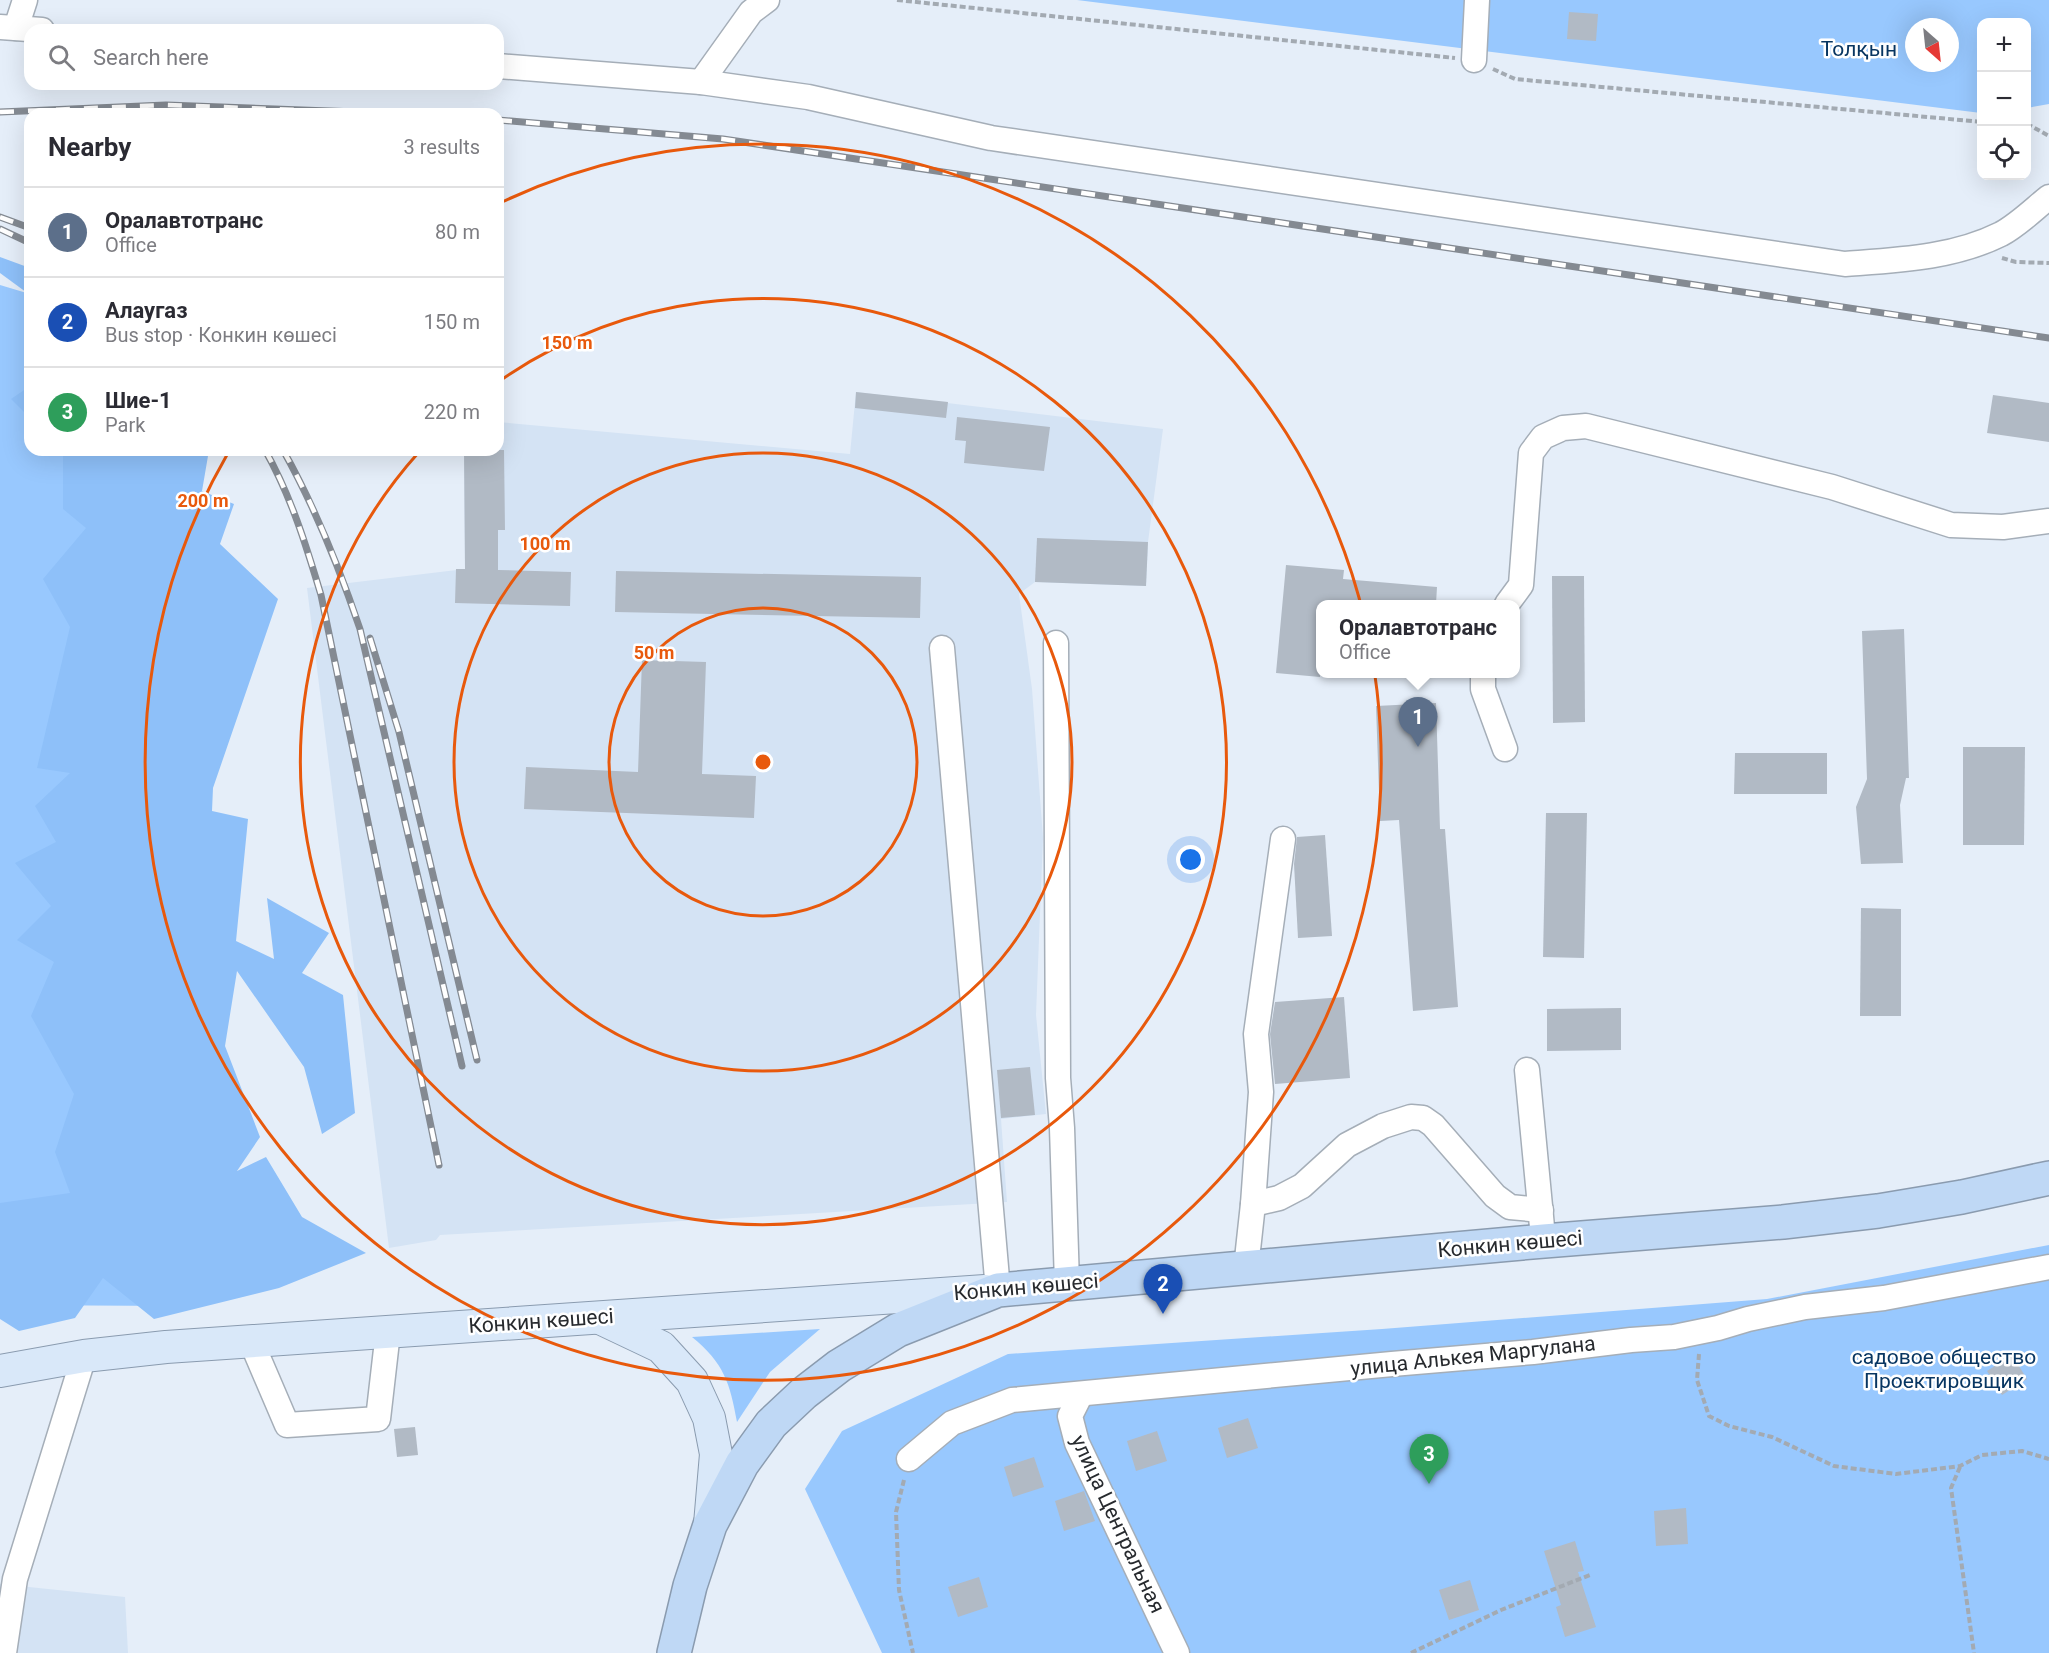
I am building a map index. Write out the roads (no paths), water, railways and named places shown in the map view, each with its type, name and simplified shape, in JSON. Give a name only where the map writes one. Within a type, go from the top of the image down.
[{"type":"highway","name":"Конкин көшесі","points":[[998,1290],[1246,1268],[1542,1226],[1772,1223],[1878,1211],[1962,1197],[2049,1178]]},
{"type":"highway","points":[[674,1653],[690,1586],[710,1525],[742,1464],[771,1424],[804,1393],[839,1366],[898,1330],[998,1290]]},
{"type":"main road","name":"Конкин көшесі","points":[[0,1371],[84,1356],[166,1347],[998,1290]]},
{"type":"main road","points":[[598,1318],[661,1347],[692,1381],[709,1418],[716,1454],[710,1525]]},
{"type":"street","points":[[24,28],[8,27],[25,0]]},
{"type":"street","points":[[701,82],[751,12],[767,0]]},
{"type":"street","points":[[1474,60],[1477,0]]},
{"type":"street","points":[[504,66],[701,82],[808,97],[991,138],[1845,264],[1907,259],[1965,249],[2003,233],[2049,197]]},
{"type":"street","points":[[1510,600],[1521,585],[1531,453],[1543,436],[1563,428],[1586,426],[1832,487],[1951,525],[2004,527],[2049,521]]},
{"type":"street","points":[[1056,643],[1058,1078],[1062,1128],[1067,1283]]},
{"type":"street","points":[[942,648],[998,1290]]},
{"type":"street","points":[[1483,678],[1484,690],[1505,748]]},
{"type":"street","points":[[1246,1268],[1261,1092],[1256,1034],[1283,839]]},
{"type":"street","points":[[1527,1070],[1542,1226]]},
{"type":"street","points":[[1253,1204],[1279,1198],[1302,1185],[1347,1145],[1383,1126],[1411,1117],[1423,1118],[1433,1125],[1495,1196],[1542,1226]]},
{"type":"street","name":"улица Алькея Маргулана","points":[[909,1458],[952,1423],[1012,1400],[1533,1352],[1631,1340],[1674,1338],[1748,1318],[1805,1307],[1884,1298],[2049,1267]]},
{"type":"street","points":[[251,1341],[286,1425],[378,1419],[388,1332]]},
{"type":"street","points":[[4,1653],[15,1579],[84,1356]]},
{"type":"street","name":"улица Центральная","points":[[1081,1394],[1070,1416],[1077,1443],[1177,1653]]},
{"type":"railway","points":[[95,108],[166,105],[248,108]]},
{"type":"railway","points":[[0,112],[24,111]]},
{"type":"railway","points":[[504,121],[723,139],[2049,338]]},
{"type":"railway","points":[[0,217],[24,226]]},
{"type":"railway","points":[[0,229],[24,240]]},
{"type":"railway","points":[[268,456],[304,539],[321,595],[439,1165]]},
{"type":"railway","points":[[286,456],[326,538],[360,629],[462,1066]]},
{"type":"railway","points":[[370,638],[399,732],[477,1060]]},
{"type":"place","name":"Оралавтотранс","points":[[1418,747]]},
{"type":"place","name":"Алаугаз","points":[[1163,1314]]},
{"type":"place","name":"Шие-1","points":[[1429,1484]]},
{"type":"park label","name":"Толқын","points":[[1859,49]]},
{"type":"park label","name":"садовое общество Проектировщик","points":[[1944,1369]]}]
